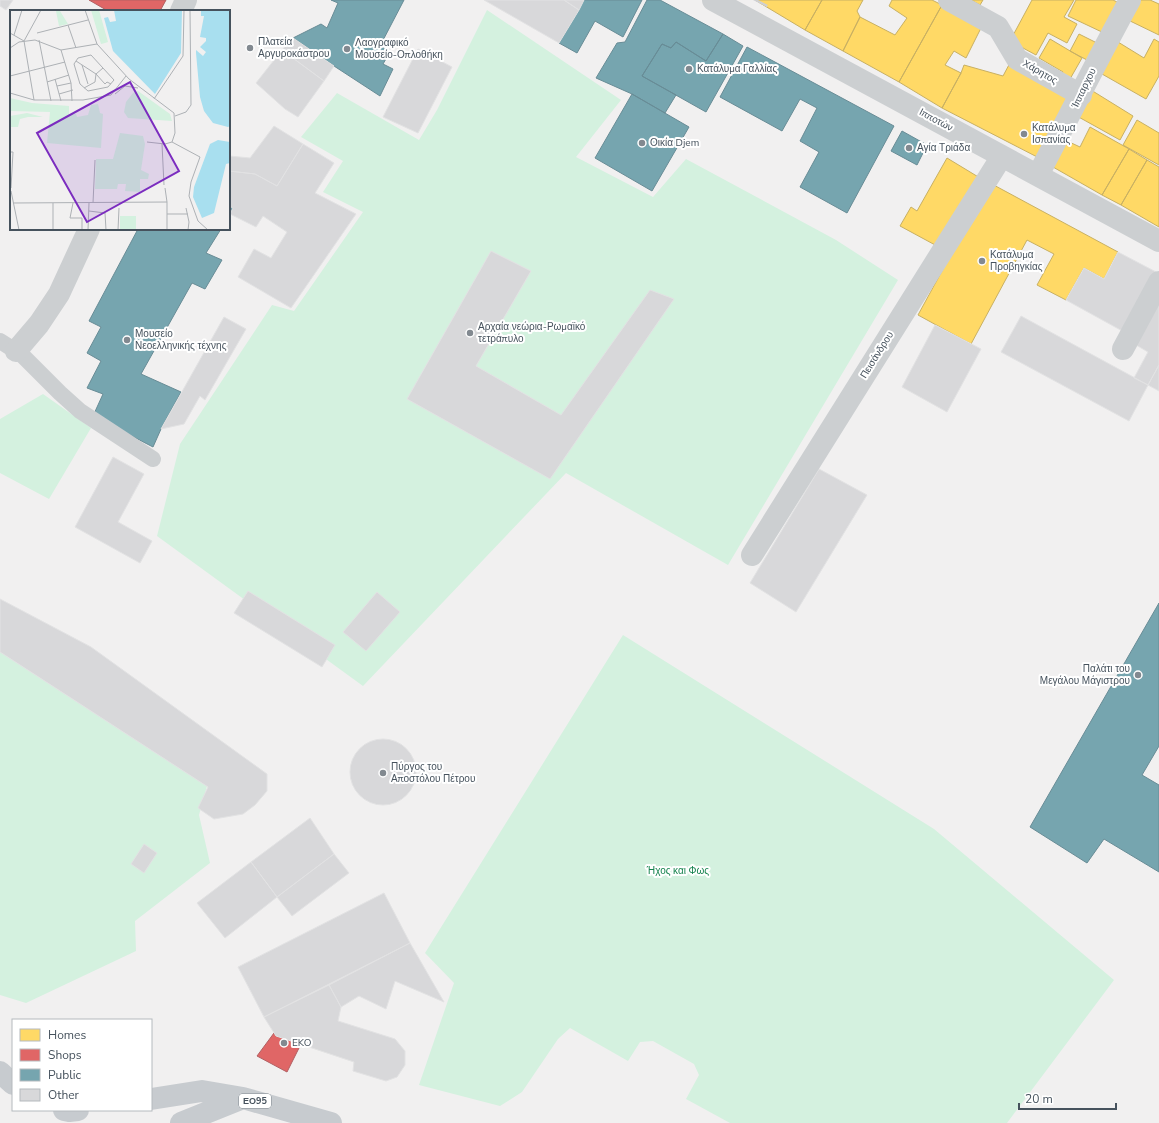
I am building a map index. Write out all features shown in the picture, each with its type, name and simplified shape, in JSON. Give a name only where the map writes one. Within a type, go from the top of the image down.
[{"type":"main road","points":[[0,1072],[12,1083]]},
{"type":"main road","points":[[152,1099],[202,1091],[243,1098]]},
{"type":"main road","name":"ΕΟ95","points":[[181,1123],[243,1098],[331,1123]]},
{"type":"street","points":[[181,10],[186,0]]},
{"type":"street","name":"Ιπποτών","points":[[713,0],[752,10],[1002,156],[1159,241]]},
{"type":"street","name":"Χάρητος","points":[[949,0],[998,27],[1017,59],[1081,95]]},
{"type":"street","name":"Ίππαρχου","points":[[1038,176],[1081,95],[1100,54],[1130,0]]},
{"type":"street","name":"Πεισάνδρου","points":[[752,555],[1002,156]]},
{"type":"street","points":[[8,346],[39,324],[59,294],[90,230]]},
{"type":"street","points":[[1123,348],[1159,282]]},
{"type":"lane","points":[[8,346],[80,411],[153,459]]},
{"type":"green space","points":[[487,10],[621,100],[576,157],[653,197],[686,159],[836,240],[898,280],[728,565],[566,473],[363,686],[157,536],[180,444],[272,305],[294,311],[363,212],[323,192],[343,161],[301,137],[337,93],[419,140],[437,110]]},
{"type":"green space","points":[[43,394],[91,428],[49,499],[0,473],[0,419]]},
{"type":"green space","name":"Ήχος και Φως","points":[[623,635],[934,829],[1114,980],[1007,1123],[730,1123],[686,1099],[699,1075],[694,1064],[653,1041],[640,1042],[628,1061],[570,1028],[558,1039],[522,1092],[500,1106],[419,1085],[454,983],[425,953]]},
{"type":"green space","points":[[0,652],[207,786],[199,815],[210,863],[135,921],[136,951],[26,1003],[0,995]]},
{"type":"building: Homes","points":[[755,0],[822,0],[805,30]]},
{"type":"building: Homes","points":[[822,0],[863,0],[857,11],[860,17],[843,51],[805,30]]},
{"type":"building: Homes","points":[[892,0],[932,0],[942,5],[899,82],[843,51],[860,17],[895,35],[907,18],[889,6]]},
{"type":"building: Homes","points":[[971,0],[983,0],[980,5]]},
{"type":"building: Homes","points":[[1032,0],[1074,0],[1064,17],[1077,24],[1067,43],[1048,33],[1036,55],[1010,41]]},
{"type":"building: Homes","points":[[1076,0],[1113,0],[1119,3],[1104,33],[1068,16]]},
{"type":"building: Homes","points":[[1136,0],[1150,0],[1159,4],[1159,35],[1126,19]]},
{"type":"building: Homes","points":[[942,5],[982,26],[966,58],[954,51],[945,65],[961,73],[942,108],[899,82]]},
{"type":"building: Homes","points":[[1079,34],[1097,43],[1087,60],[1070,51]]},
{"type":"building: Homes","points":[[1050,39],[1082,58],[1066,86],[1057,81],[1063,72],[1039,58]]},
{"type":"building: Homes","points":[[1154,39],[1159,42],[1159,76],[1146,99],[1102,74],[1118,42],[1144,58]]},
{"type":"building: Homes","name":"Κατάλυμα Ισπανίας","points":[[1011,61],[1075,95],[1043,160],[942,108],[964,65],[1003,76]]},
{"type":"building: Homes","points":[[1091,90],[1133,116],[1120,140],[1075,115]]},
{"type":"building: Homes","points":[[1137,120],[1159,133],[1159,165],[1123,145]]},
{"type":"building: Homes","points":[[1090,127],[1129,149],[1102,195],[1053,167],[1065,140],[1080,147]]},
{"type":"building: Homes","points":[[1129,149],[1147,160],[1121,205],[1102,195]]},
{"type":"building: Homes","points":[[947,158],[980,178],[937,246],[900,226],[911,207],[917,211]]},
{"type":"building: Homes","points":[[1147,160],[1159,167],[1159,227],[1121,205]]},
{"type":"building: Homes","name":"Κατάλυμα Προβηγκίας","points":[[990,183],[1118,252],[1104,279],[1084,268],[1066,300],[1037,285],[1054,254],[1027,240],[971,344],[918,315]]},
{"type":"building: Shops","points":[[89,0],[166,0],[161,10],[106,10]]},
{"type":"building: Shops","points":[[274,1033],[276,1036],[301,1044],[287,1072],[257,1056]]},
{"type":"building: Public","name":"Λαογραφικό Μουσείο-Οπλοθήκη","points":[[331,0],[404,0],[380,46],[390,52],[383,64],[393,69],[380,96],[293,38],[321,24],[327,28],[338,3]]},
{"type":"building: Public","points":[[584,0],[642,0],[623,37],[595,21],[577,53],[559,43]]},
{"type":"building: Public","points":[[647,0],[660,0],[723,34],[706,61],[676,42],[671,48],[662,44],[642,76],[676,95],[665,113],[632,94],[596,78],[617,43],[625,42]]},
{"type":"building: Public","name":"Κατάλυμα Γαλλίας","points":[[723,34],[743,46],[706,112],[642,76],[662,44],[671,48],[676,42],[706,61]]},
{"type":"building: Public","points":[[747,47],[894,126],[847,213],[800,187],[819,152],[800,141],[817,108],[800,99],[782,131],[720,97]]},
{"type":"building: Public","name":"Οικία Djem","points":[[632,94],[689,127],[652,191],[595,158]]},
{"type":"building: Public","name":"Αγία Τριάδα","points":[[902,131],[927,145],[917,165],[891,151]]},
{"type":"building: Public","points":[[230,206],[233,208],[230,214]]},
{"type":"building: Public","name":"Μουσείο Νεοελληνικής τέχνης","points":[[137,230],[220,230],[206,253],[222,260],[205,289],[192,283],[141,374],[181,392],[153,447],[93,416],[103,394],[87,388],[101,361],[87,353],[101,327],[89,321]]},
{"type":"building: Public","name":"Παλάτι του Μεγάλου Μάγιστρου","points":[[1159,603],[1159,746],[1142,775],[1159,785],[1159,872],[1104,839],[1087,863],[1030,827]]},
{"type":"building: Other","points":[[0,0],[13,0],[6,10],[0,6]]},
{"type":"building: Other","points":[[484,0],[564,0],[579,10],[559,43]]},
{"type":"building: Other","points":[[564,0],[584,0],[579,10]]},
{"type":"building: Other","points":[[293,38],[334,66],[324,81],[282,50]]},
{"type":"building: Other","points":[[418,49],[452,67],[418,133],[383,117]]},
{"type":"building: Other","points":[[282,50],[324,81],[298,117],[285,109],[256,83]]},
{"type":"building: Other","points":[[274,126],[303,144],[277,186],[255,174],[230,171],[230,156],[250,158]]},
{"type":"building: Other","points":[[303,144],[334,163],[315,193],[356,214],[291,308],[238,277],[254,249],[271,258],[287,232],[263,216],[256,227],[230,214],[233,208],[230,206],[230,171],[255,174],[277,186]]},
{"type":"building: Other","name":"Αρχαία νεώρια-Ρωμαϊκό τετράπυλο","points":[[491,251],[531,271],[476,366],[561,415],[650,290],[674,299],[550,479],[407,399]]},
{"type":"building: Other","points":[[1118,252],[1158,273],[1126,333],[1066,300],[1084,268],[1104,279]]},
{"type":"building: Other","points":[[1159,290],[1159,365],[1148,385],[1134,378],[1148,352],[1131,342]]},
{"type":"building: Other","points":[[1021,316],[1148,385],[1129,421],[1001,352]]},
{"type":"building: Other","points":[[224,317],[246,329],[205,400],[200,396],[184,424],[161,429]]},
{"type":"building: Other","points":[[935,325],[981,349],[947,412],[902,387]]},
{"type":"building: Other","points":[[1159,365],[1159,391],[1148,385]]},
{"type":"building: Other","points":[[113,457],[144,474],[118,522],[152,541],[140,563],[75,527]]},
{"type":"building: Other","points":[[819,469],[867,495],[796,612],[750,583]]},
{"type":"building: Other","points":[[248,591],[335,645],[322,667],[234,613]]},
{"type":"building: Other","points":[[377,592],[400,612],[366,651],[343,632]]},
{"type":"building: Other","points":[[0,599],[91,647],[267,774],[267,791],[255,805],[243,814],[214,819],[198,808],[208,787],[0,652]]},
{"type":"building: Other","name":"Πύργος του Αποστόλου Πέτρου","points":[[376,739],[390,739],[402,744],[411,753],[416,765],[414,785],[407,796],[390,805],[376,805],[364,800],[355,791],[350,779],[350,765],[355,753],[364,744]]},
{"type":"building: Other","points":[[310,818],[334,854],[277,897],[251,862]]},
{"type":"building: Other","points":[[144,844],[157,853],[144,873],[131,864]]},
{"type":"building: Other","points":[[334,854],[349,873],[292,916],[277,897]]},
{"type":"building: Other","points":[[251,862],[277,897],[225,938],[197,903]]},
{"type":"building: Other","points":[[384,893],[410,943],[264,1017],[238,967]]},
{"type":"building: Other","points":[[410,943],[444,1002],[395,981],[386,1009],[359,996],[341,1007],[329,985]]},
{"type":"building: Other","points":[[329,985],[341,1007],[338,1021],[395,1039],[405,1051],[405,1065],[397,1077],[386,1081],[353,1071],[354,1062],[276,1036],[264,1017]]},
{"type":"place","name":"Πλατεία Αργυροκάστρου","points":[[250,48]]},
{"type":"place","name":"Λαογραφικό Μουσείο-Οπλοθήκη","points":[[347,49]]},
{"type":"place","name":"Κατάλυμα Γαλλίας","points":[[689,69]]},
{"type":"place","name":"Κατάλυμα Ισπανίας","points":[[1024,134]]},
{"type":"place","name":"Οικία Djem","points":[[642,143]]},
{"type":"place","name":"Αγία Τριάδα","points":[[909,148]]},
{"type":"place","name":"Κατάλυμα Προβηγκίας","points":[[982,261]]},
{"type":"place","name":"Αρχαία νεώρια-Ρωμαϊκό τετράπυλο","points":[[470,333]]},
{"type":"place","name":"Μουσείο Νεοελληνικής τέχνης","points":[[127,340]]},
{"type":"place","name":"Παλάτι του Μεγάλου Μάγιστρου","points":[[1138,675]]},
{"type":"place","name":"Πύργος του Αποστόλου Πέτρου","points":[[383,773]]},
{"type":"place","name":"EKO","points":[[284,1043]]}]
